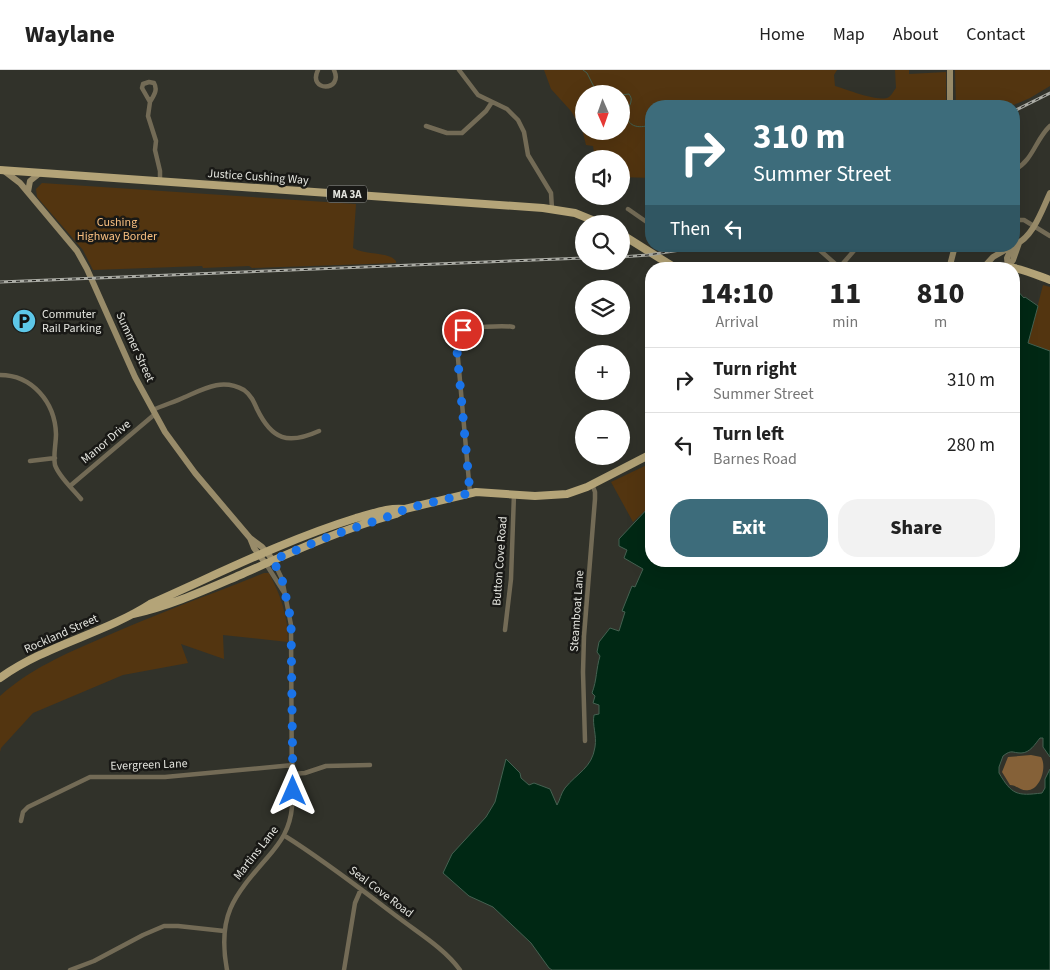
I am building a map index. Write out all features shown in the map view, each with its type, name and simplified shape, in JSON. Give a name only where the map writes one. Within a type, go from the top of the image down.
[{"type":"main road","name":"Justice Cushing Way","points":[[1,170],[552,209],[578,215]]},
{"type":"main road","points":[[630,240],[645,249]]},
{"type":"main road","points":[[650,252],[666,262]]},
{"type":"main road","points":[[1020,269],[1050,280]]},
{"type":"main road","points":[[269,562],[330,536],[396,514],[405,509],[470,493],[485,492],[535,496],[560,495],[592,484],[645,457]]},
{"type":"main road","points":[[263,554],[342,523],[395,508],[405,509]]},
{"type":"main road","name":"Rockland Street","points":[[0,678],[32,659],[263,554]]},
{"type":"main road","name":"Rockland Street","points":[[133,614],[162,607],[269,562]]},
{"type":"street","points":[[318,70],[316,80],[324,87],[332,85],[336,80],[334,70]]},
{"type":"street","points":[[459,70],[475,92],[509,111],[520,123],[524,132],[528,155],[551,193],[552,209]]},
{"type":"street","points":[[950,70],[950,100]]},
{"type":"street","points":[[150,102],[148,116],[156,141],[154,150],[160,171],[160,181]]},
{"type":"street","points":[[426,126],[447,132],[462,133],[486,111],[492,102]]},
{"type":"street","points":[[1020,166],[1028,160],[1041,136],[1050,126]]},
{"type":"street","name":"Summer Street","points":[[1,170],[15,178],[70,241],[81,258],[133,372],[154,412],[185,460],[269,562]]},
{"type":"street","points":[[28,192],[30,181],[40,173]]},
{"type":"street","points":[[1020,239],[1033,226],[1050,193]]},
{"type":"street","points":[[628,209],[645,221]]},
{"type":"street","points":[[1020,220],[1024,220],[1050,236]]},
{"type":"street","points":[[821,252],[832,262]]},
{"type":"street","points":[[844,262],[853,252]]},
{"type":"street","points":[[989,262],[1002,252]]},
{"type":"street","points":[[470,493],[456,336],[458,332],[465,329],[513,327]]},
{"type":"street","points":[[0,375],[14,377],[28,383],[40,392],[46,401],[56,428],[54,458],[58,471],[81,499]]},
{"type":"street","name":"Manor Drive","points":[[70,486],[154,412],[209,386],[229,385],[248,393],[265,424],[271,432],[279,436],[294,439],[319,431]]},
{"type":"street","points":[[30,461],[54,458]]},
{"type":"street","name":"Steamboat Lane","points":[[585,741],[583,672],[595,499],[595,491],[592,484]]},
{"type":"street","name":"Button Cove Road","points":[[505,630],[512,574],[514,494]]},
{"type":"street","name":"Martins Lane","points":[[269,562],[286,596]]},
{"type":"street","name":"Martins Lane","points":[[227,970],[224,931],[228,912],[238,894],[285,836],[292,815],[291,625],[282,579],[269,562]]},
{"type":"street","name":"Evergreen Lane","points":[[21,821],[28,807],[90,777],[166,777],[293,765]]},
{"type":"street","points":[[293,774],[305,773],[326,766],[370,766]]},
{"type":"street","name":"Seal Cove Road","points":[[285,836],[316,855],[447,955],[460,970]]},
{"type":"street","points":[[344,970],[355,903],[361,890]]},
{"type":"street","points":[[70,970],[94,961],[143,934],[164,926],[224,931]]},
{"type":"green space","points":[[544,70],[837,70],[834,75],[835,86],[878,98],[889,97],[896,88],[895,70],[909,70],[909,74],[946,72],[946,100],[645,100],[645,178],[630,177],[630,150],[594,150],[593,146],[586,145],[585,140],[630,140],[630,85],[575,85],[575,118],[551,89]]},
{"type":"green space","points":[[955,70],[1050,70],[1050,86],[1020,102],[1020,100],[956,100]]},
{"type":"green space","name":"Cushing Highway Border","points":[[42,183],[356,204],[353,248],[388,256],[396,261],[396,263],[252,268],[249,266],[203,268],[202,266],[93,270],[83,250],[37,197],[36,189]]},
{"type":"green space","points":[[1043,285],[1050,287],[1050,351],[1028,343]]},
{"type":"green space","points":[[645,466],[645,511],[633,522],[611,482]]},
{"type":"green space","points":[[264,573],[269,573],[280,598],[287,623],[288,642],[223,635],[224,659],[181,644],[188,663],[123,675],[33,713],[1,748],[0,752],[0,696],[11,686],[61,656],[122,629]]},
{"type":"shaded area","points":[[1020,294],[1038,306],[1028,343],[1050,351],[1050,757],[1043,747],[1043,738],[1040,738],[1027,752],[1010,752],[1003,756],[999,773],[1012,790],[1021,794],[1034,794],[1042,793],[1045,788],[1045,779],[1050,769],[1050,970],[552,970],[531,943],[493,907],[469,896],[443,873],[452,854],[486,817],[495,802],[506,759],[529,785],[534,783],[550,789],[557,805],[565,788],[591,760],[595,743],[594,715],[599,714],[599,705],[593,703],[595,696],[592,693],[600,656],[597,652],[599,642],[610,628],[619,631],[625,612],[622,611],[632,586],[635,587],[643,569],[624,558],[627,550],[619,546],[619,539],[645,511],[645,567],[1020,567]]},
{"type":"shaded area","points":[[1031,755],[1041,757],[1043,761],[1040,781],[1029,790],[1010,785],[1002,772],[1008,757]]},
{"type":"waterway","points":[[583,70],[587,73],[593,85]]},
{"type":"waterway","points":[[630,96],[630,105]]},
{"type":"waterway","points":[[630,122],[641,127],[645,126]]},
{"type":"railway","points":[[1020,108],[1050,93]]},
{"type":"railway","points":[[630,256],[667,252]]},
{"type":"railway","points":[[0,282],[575,258]]},
{"type":"place","name":"Commuter Rail Parking","points":[[24,321]]},
{"type":"route","points":[[293,791],[291,620],[282,579],[273,560],[330,536],[396,514],[405,509],[470,493],[456,340],[457,333],[463,330]]}]
